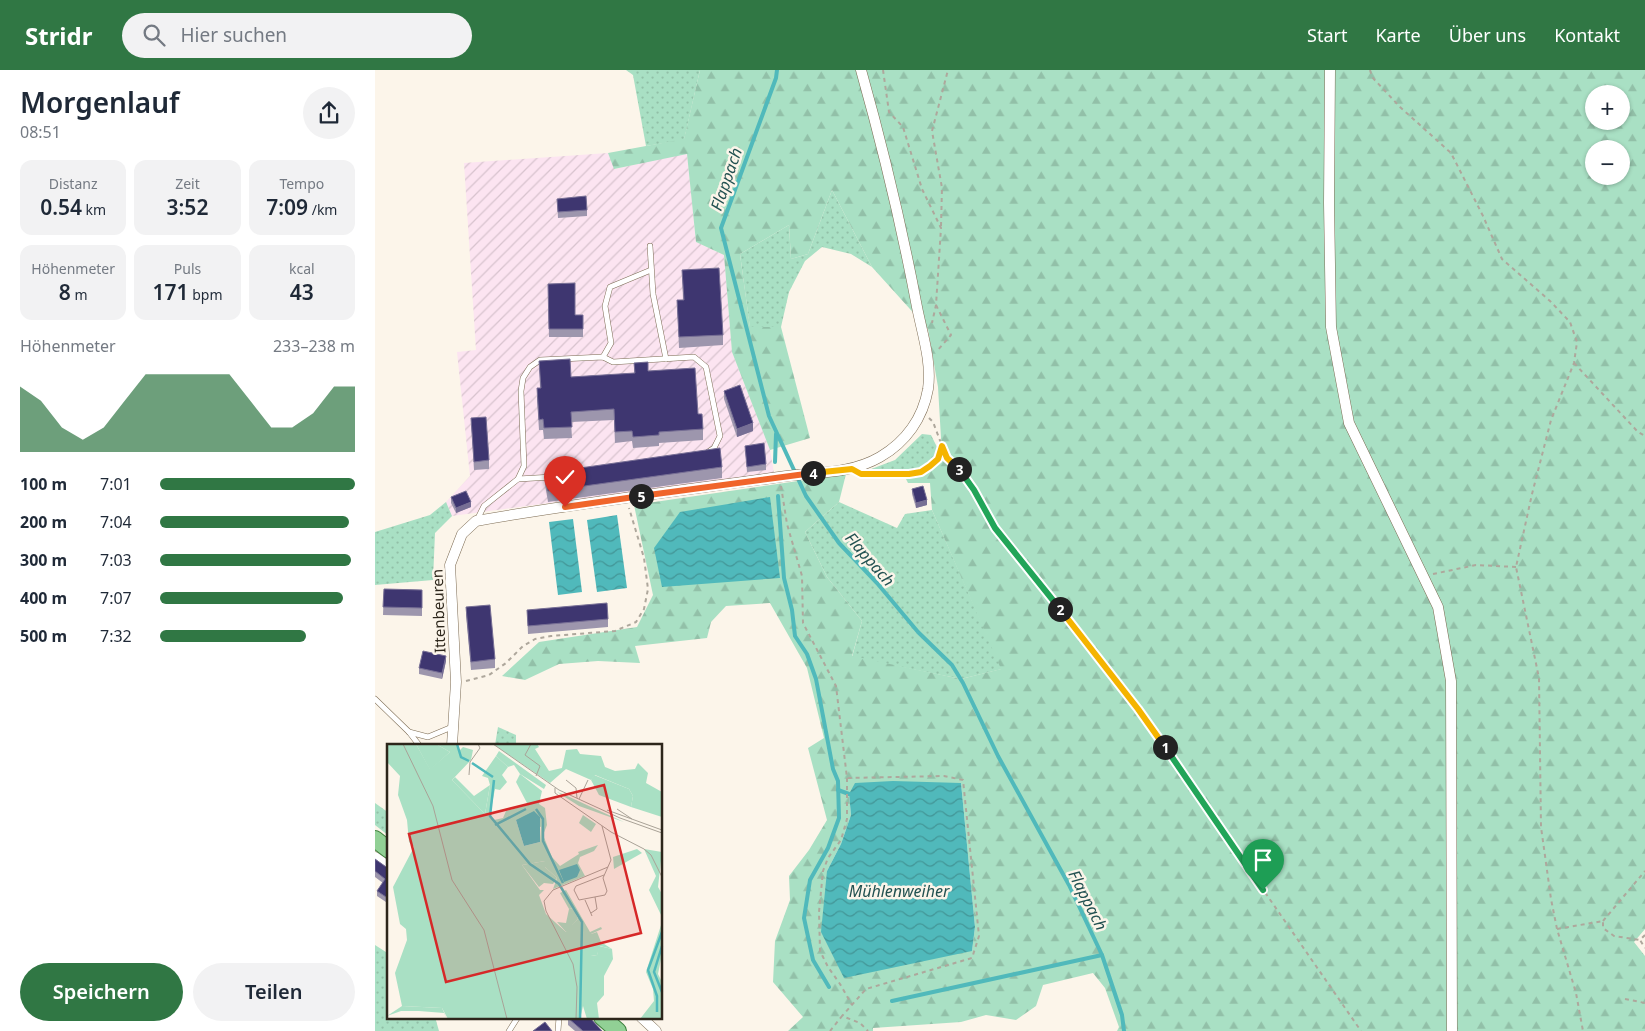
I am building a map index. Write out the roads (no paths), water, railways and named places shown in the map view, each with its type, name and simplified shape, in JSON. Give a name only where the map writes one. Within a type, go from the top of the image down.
[{"type":"main road","points":[[375,839],[387,848]]},
{"type":"main road","points":[[603,1018],[618,1031]]},
{"type":"street","points":[[476,521],[783,476],[852,469],[880,457],[904,440],[920,414],[928,385],[927,362],[909,265],[861,70]]},
{"type":"street","points":[[1330,70],[1329,203],[1331,327],[1349,423],[1438,607],[1451,681],[1452,1031]]},
{"type":"street","name":"Ittenbeuren","points":[[452,744],[456,682],[450,565],[462,534],[476,521]]},
{"type":"street","points":[[375,857],[387,866]]},
{"type":"street","points":[[642,1018],[656,1031]]},
{"type":"lane","points":[[650,246],[653,294],[666,359]]},
{"type":"lane","points":[[603,357],[611,344],[605,306],[610,287],[651,270]]},
{"type":"lane","points":[[476,521],[484,506],[518,479],[523,466],[521,391],[523,378],[530,367],[540,360],[603,357],[613,362],[693,357],[706,367],[720,436],[714,448],[703,455]]},
{"type":"lane","points":[[518,479],[557,476]]},
{"type":"lane","points":[[375,699],[409,732],[418,744]]},
{"type":"lane","points":[[409,732],[428,737],[453,727]]},
{"type":"lane","points":[[509,1031],[518,1018]]},
{"type":"lane","points":[[558,1031],[559,1018]]},
{"type":"water","points":[[770,497],[780,578],[662,587],[654,548],[680,512]]},
{"type":"water","points":[[617,515],[627,588],[597,592],[587,520]]},
{"type":"water","points":[[573,519],[582,592],[558,595],[549,522]]},
{"type":"water","name":"Mühlenweiher","points":[[893,781],[961,783],[975,927],[972,951],[844,978],[821,932],[827,871],[841,844],[851,815],[849,794],[855,783]]},
{"type":"waterway","name":"Flappach","points":[[777,70],[776,78],[721,228],[769,416],[806,496],[839,543],[877,583],[918,632],[952,665],[963,683],[998,756],[1069,885],[1102,955],[1122,1015],[1124,1031]]},
{"type":"waterway","points":[[775,462],[776,434]]},
{"type":"waterway","points":[[778,496],[784,578],[792,610],[795,636],[807,654],[816,679],[833,769],[838,781],[839,818],[828,848],[810,880],[804,918],[813,960],[829,987]]},
{"type":"waterway","points":[[838,790],[849,794]]},
{"type":"waterway","points":[[892,1001],[1102,955]]}]
